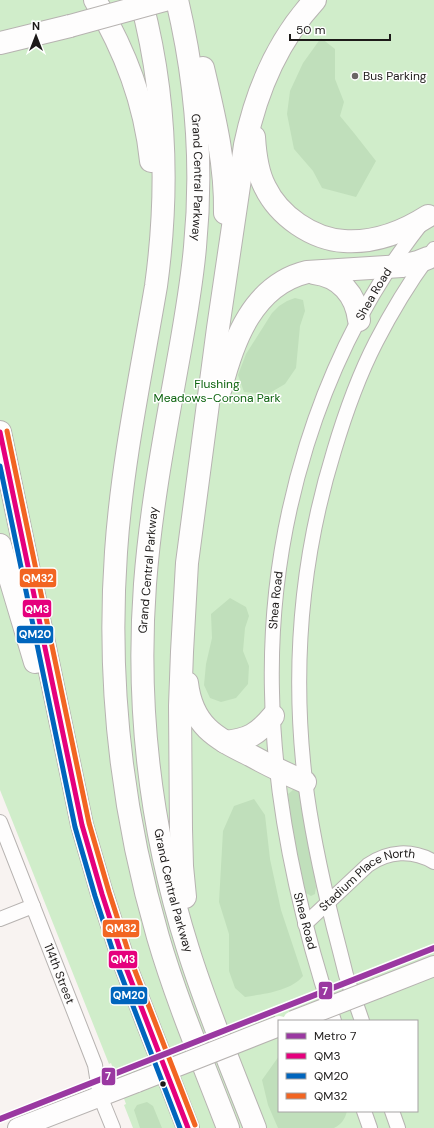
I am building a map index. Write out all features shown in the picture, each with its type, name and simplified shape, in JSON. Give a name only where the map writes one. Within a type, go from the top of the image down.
[{"type":"highway","points":[[95,0],[112,30],[127,64],[144,117],[152,177],[156,239],[156,286]]},
{"type":"highway","points":[[141,0],[151,42],[160,103],[164,164],[163,213],[156,286],[127,455],[117,536],[114,577],[114,626],[118,723],[122,765],[130,819],[151,914],[173,984],[228,1128]]},
{"type":"highway","points":[[0,43],[70,26],[165,0]]},
{"type":"highway","name":"Grand Central Parkway","points":[[177,0],[187,50],[194,100],[198,173],[197,222],[189,295],[149,537],[143,610],[143,683],[148,756],[158,828],[175,906],[203,993],[255,1128]]},
{"type":"highway","points":[[186,0],[215,121],[224,180],[225,237],[218,328]]},
{"type":"highway","points":[[203,993],[191,939],[184,894],[182,866],[180,807],[180,678],[188,563],[218,328],[245,145],[258,99],[269,70],[283,42],[304,12],[315,0]]},
{"type":"highway","points":[[258,99],[254,122],[254,139],[260,174],[272,199],[286,215],[297,223],[323,237],[343,241],[357,241],[379,238],[394,233],[409,227],[431,212]]},
{"type":"highway","points":[[196,497],[221,388],[235,342],[250,316],[263,298],[278,284],[300,274],[320,270],[390,267],[413,264],[431,253]]},
{"type":"highway","points":[[300,274],[312,273],[324,275],[345,288],[357,307],[359,320]]},
{"type":"highway","points":[[0,432],[82,825]]},
{"type":"highway","points":[[0,545],[100,888],[125,965],[188,1128]]},
{"type":"highway","points":[[185,600],[189,697],[204,726],[225,742],[305,782]]},
{"type":"highway","points":[[225,742],[239,741],[254,735],[273,716]]},
{"type":"main road","points":[[296,1020],[434,966]]},
{"type":"main road","points":[[18,1128],[278,1026]]},
{"type":"street","name":"Shea Road","points":[[334,1020],[306,924],[291,862],[283,820],[273,716],[272,666],[274,613],[280,564],[289,514],[301,467],[321,404],[342,351],[382,279],[431,212]]},
{"type":"street","name":"Shea Road","points":[[362,1020],[346,975],[328,904],[305,782],[299,708],[300,645],[305,584],[312,534],[323,485],[347,410],[363,369],[386,322],[431,253]]},
{"type":"street","name":"114th Street","points":[[0,822],[95,1065],[100,1096],[113,1128]]},
{"type":"street","name":"Stadium Place North","points":[[306,924],[368,865],[384,856],[404,853],[422,857],[434,862]]},
{"type":"street","points":[[0,920],[33,906]]},
{"type":"street","points":[[364,1112],[370,1128]]},
{"type":"street","points":[[392,1112],[398,1128]]},
{"type":"green space","name":"Flushing Meadows-Corona Park","points":[[0,0],[434,0],[434,1128],[133,1128],[111,1063],[109,1064],[0,790]]},
{"type":"green space","points":[[321,38],[335,49],[335,79],[344,102],[340,116],[376,161],[356,197],[322,188],[313,171],[294,149],[287,114],[290,91],[303,63]]},
{"type":"green space","points":[[295,298],[303,300],[305,311],[300,326],[296,368],[285,384],[268,394],[244,392],[238,375],[246,354],[272,313],[279,306]]},
{"type":"green space","points":[[230,598],[246,607],[249,616],[245,628],[243,651],[249,666],[248,684],[236,698],[221,702],[210,698],[204,685],[206,664],[212,638],[211,614]]},
{"type":"green space","points":[[293,790],[299,792],[303,805],[316,887],[315,894],[311,896],[306,893],[302,884],[293,836],[288,794]]},
{"type":"green space","points":[[254,799],[265,815],[270,859],[281,910],[303,976],[292,985],[277,991],[245,997],[235,988],[229,971],[229,934],[219,902],[223,831],[234,806]]},
{"type":"green space","points":[[278,1057],[278,1112],[347,1112],[344,1119],[334,1128],[278,1128],[268,1105],[262,1080]]},
{"type":"green space","points":[[147,1102],[153,1106],[162,1128],[140,1128],[134,1110],[137,1105]]},
{"type":"metro line","name":"7","points":[[0,1119],[434,948]]},
{"type":"transit line","name":"QM32","points":[[7,431],[89,823],[132,963],[195,1125]]},
{"type":"transit line","name":"QM3","points":[[0,432],[82,825],[125,965],[188,1128]]},
{"type":"transit line","name":"QM20","points":[[0,466],[75,827],[118,967],[180,1128]]},
{"type":"place","name":"Bus Parking","points":[[355,76]]}]
